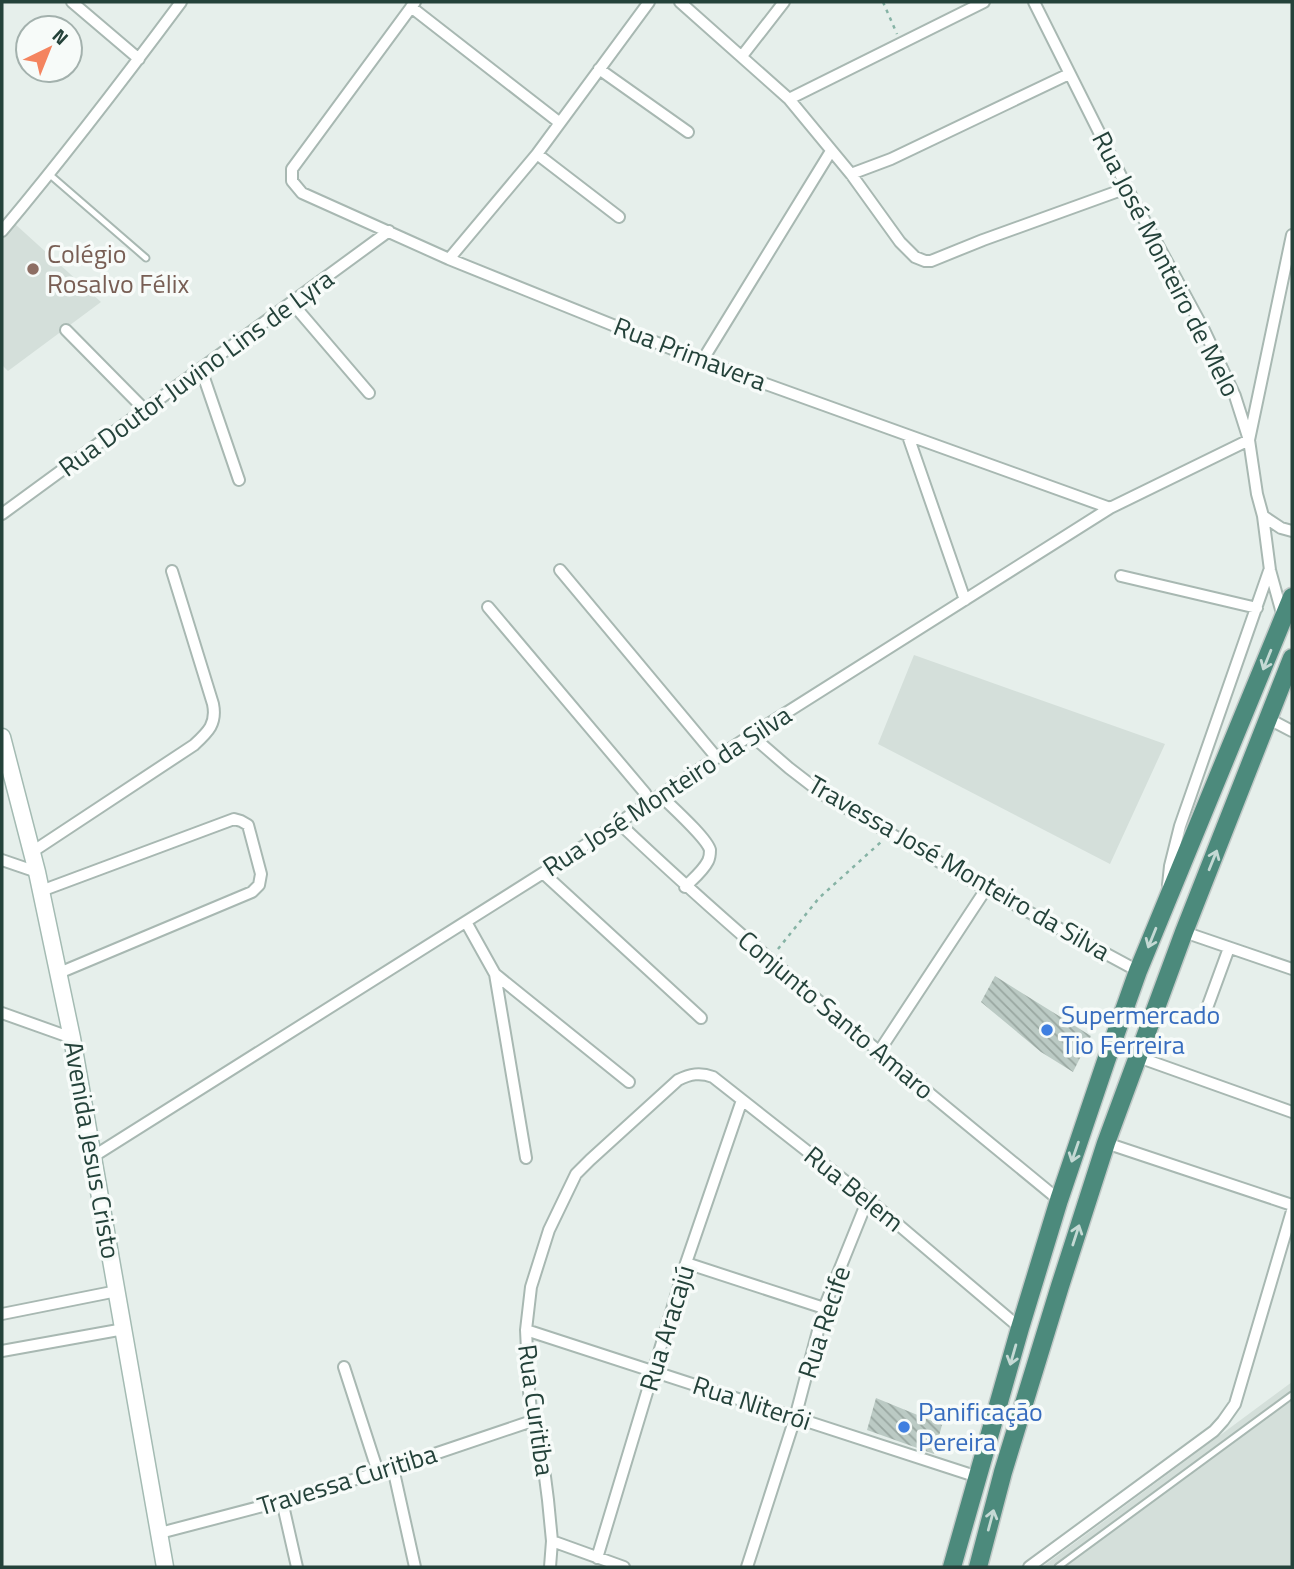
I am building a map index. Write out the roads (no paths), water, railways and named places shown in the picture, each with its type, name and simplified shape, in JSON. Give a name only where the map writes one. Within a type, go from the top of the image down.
[{"type":"highway","points":[[952,1567],[1059,1200],[1138,971],[1292,597]]},
{"type":"highway","points":[[978,1567],[1003,1472],[1106,1143],[1184,932],[1292,658]]},
{"type":"main road","name":"Avenida Jesus Cristo","points":[[2,737],[37,872],[72,1038],[165,1567]]},
{"type":"street","points":[[72,2],[139,59]]},
{"type":"street","points":[[2,231],[181,2]]},
{"type":"street","points":[[449,259],[537,154],[649,2]]},
{"type":"street","points":[[680,2],[789,99],[851,174],[900,242],[920,260],[931,261],[1127,188]]},
{"type":"street","points":[[743,56],[784,2]]},
{"type":"street","points":[[789,99],[984,2]]},
{"type":"street","name":"Rua José Monteiro de Melo","points":[[1034,2],[1235,396],[1249,440],[1270,570],[1284,619]]},
{"type":"street","points":[[413,4],[560,123]]},
{"type":"street","name":"Rua Primavera","points":[[413,4],[292,169],[292,181],[302,193],[449,259],[702,361],[1110,508]]},
{"type":"street","points":[[600,69],[688,132]]},
{"type":"street","points":[[851,174],[891,159],[1069,74]]},
{"type":"street","points":[[702,361],[831,150]]},
{"type":"street","points":[[537,154],[619,217]]},
{"type":"street","name":"Rua Doutor Juvino Lins de Lyra","points":[[2,514],[389,231]]},
{"type":"street","points":[[1249,440],[1292,235]]},
{"type":"street","points":[[292,303],[369,393]]},
{"type":"street","points":[[66,330],[145,410]]},
{"type":"street","points":[[201,369],[239,480]]},
{"type":"street","points":[[908,436],[965,600]]},
{"type":"street","name":"Rua José Monteiro da Silva","points":[[94,1156],[543,873],[751,735],[1110,508],[1249,440]]},
{"type":"street","points":[[1263,516],[1281,528],[1292,531]]},
{"type":"street","points":[[560,570],[717,758]]},
{"type":"street","points":[[1168,898],[1168,881],[1180,826],[1270,570]]},
{"type":"street","points":[[32,852],[194,745],[210,728],[215,714],[213,704],[172,571]]},
{"type":"street","points":[[1122,576],[1257,608]]},
{"type":"street","points":[[488,607],[638,783],[706,843],[710,851],[709,860],[685,887]]},
{"type":"street","points":[[1269,719],[1292,731]]},
{"type":"street","name":"Travessa José Monteiro da Silva","points":[[751,735],[824,795],[986,889],[1138,971]]},
{"type":"street","points":[[41,891],[234,819],[248,825],[261,874],[259,885],[252,892],[59,972]]},
{"type":"street","name":"Conjunto Santo Amaro","points":[[618,823],[685,887],[878,1053],[1059,1200]]},
{"type":"street","points":[[2,860],[37,872]]},
{"type":"street","points":[[543,873],[701,1018]]},
{"type":"street","points":[[878,1053],[986,889]]},
{"type":"street","points":[[466,922],[495,974],[526,1158]]},
{"type":"street","points":[[1184,932],[1292,969]]},
{"type":"street","points":[[1203,1019],[1229,948]]},
{"type":"street","points":[[495,974],[629,1082]]},
{"type":"street","points":[[2,1013],[72,1038]]},
{"type":"street","points":[[1138,1056],[1292,1112]]},
{"type":"street","name":"Rua Belem","points":[[678,1080],[703,1074],[713,1077],[868,1199],[1020,1328]]},
{"type":"street","name":"Rua Curitiba","points":[[550,1567],[552,1541],[544,1469],[532,1421],[526,1330],[531,1287],[549,1230],[576,1174],[678,1080]]},
{"type":"street","name":"Rua Aracajú","points":[[597,1558],[687,1264],[741,1100]]},
{"type":"street","points":[[1106,1143],[1292,1205]]},
{"type":"street","name":"Rua Recife","points":[[747,1567],[795,1418],[824,1308],[868,1199]]},
{"type":"street","points":[[1029,1567],[1214,1431],[1223,1421],[1235,1404],[1292,1211]]},
{"type":"street","points":[[687,1264],[824,1308]]},
{"type":"street","points":[[2,1314],[117,1291]]},
{"type":"street","points":[[2,1351],[124,1329]]},
{"type":"street","name":"Rua Niterói","points":[[526,1330],[978,1477]]},
{"type":"street","points":[[344,1367],[378,1472]]},
{"type":"street","name":"Travessa Curitiba","points":[[160,1533],[393,1468],[532,1421]]},
{"type":"street","points":[[393,1468],[415,1567]]},
{"type":"street","points":[[282,1501],[297,1567]]},
{"type":"street","points":[[552,1541],[624,1567]]},
{"type":"lane","points":[[49,174],[146,258]]},
{"type":"lane","points":[[1058,1567],[1292,1395]]},
{"type":"place","name":"Colégio Rosalvo Félix","points":[[33,269]]},
{"type":"place","name":"Supermercado Tio Ferreira","points":[[1047,1030]]},
{"type":"place","name":"Panificação Pereira","points":[[904,1427]]}]
